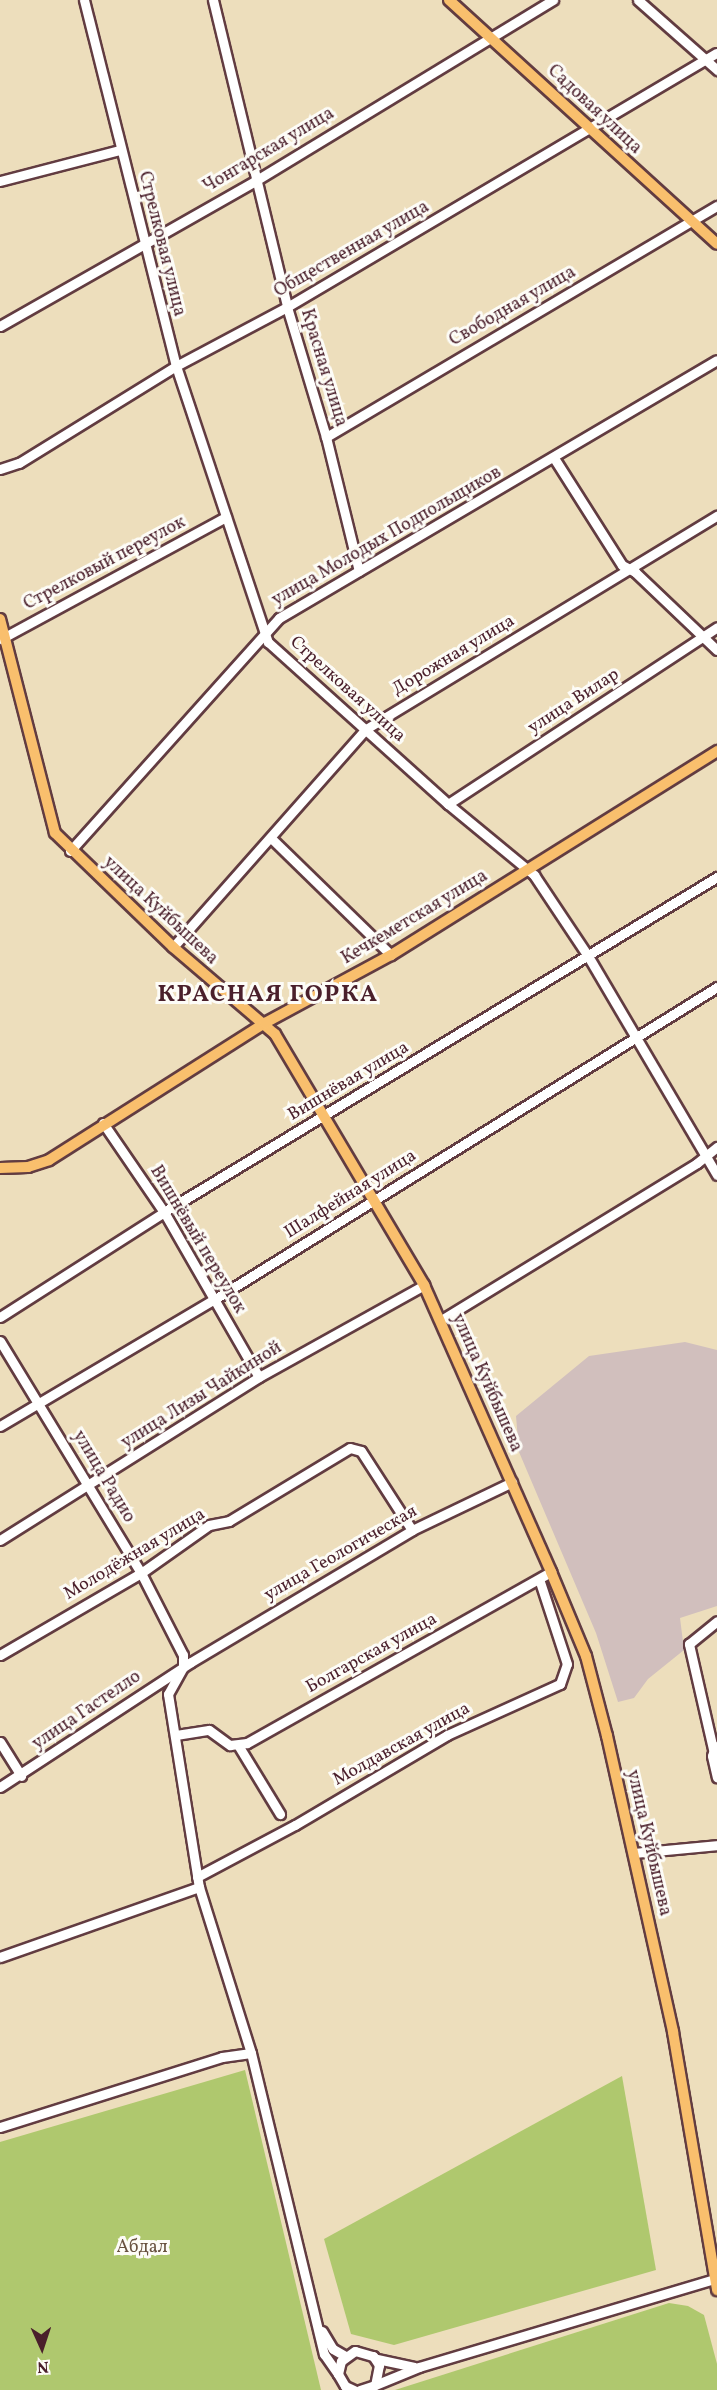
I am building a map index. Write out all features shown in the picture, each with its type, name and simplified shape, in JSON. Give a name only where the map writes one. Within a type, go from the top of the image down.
[{"type":"main road","name":"Садовая улица","points":[[449,0],[717,244]]},
{"type":"main road","name":"улица Куйбышева","points":[[0,619],[2,638],[55,833],[70,851],[173,947],[256,1021],[265,1023],[275,1034],[324,1118],[376,1200],[424,1285],[551,1572],[586,1656],[633,1853],[673,2032],[716,2284]]},
{"type":"main road","name":"Кечкеметская улица","points":[[0,1168],[28,1167],[49,1160],[103,1123],[265,1023],[391,955],[717,751]]},
{"type":"street","name":"Стрелковая улица","points":[[84,0],[143,244],[176,366],[268,642],[448,804],[528,868],[588,956],[703,1155],[717,1175]]},
{"type":"street","name":"Красная улица","points":[[213,0],[287,307],[326,436],[359,571]]},
{"type":"street","name":"Чонгарская улица","points":[[0,326],[255,180],[552,0]]},
{"type":"street","points":[[638,0],[717,70]]},
{"type":"street","name":"Общественная улица","points":[[0,469],[19,463],[176,366],[287,307],[717,53]]},
{"type":"street","points":[[0,181],[120,150]]},
{"type":"street","name":"Свободная улица","points":[[326,436],[717,206]]},
{"type":"street","name":"улица Молодых Подпольщиков","points":[[70,851],[264,631],[359,571],[717,360]]},
{"type":"street","points":[[554,458],[622,565],[629,568],[717,650]]},
{"type":"street","name":"Дорожная улица","points":[[173,947],[272,839],[366,729],[717,516]]},
{"type":"street","name":"Стрелковый переулок","points":[[2,638],[226,517]]},
{"type":"street","name":"улица Вилар","points":[[448,804],[717,627]]},
{"type":"street","points":[[272,839],[391,955]]},
{"type":"street","name":"Вишнёвая улица","points":[[0,1317],[164,1212],[324,1118],[717,877]]},
{"type":"street","name":"Шалфейная улица","points":[[0,1426],[376,1200],[717,987]]},
{"type":"street","name":"Вишнёвый переулок","points":[[103,1123],[164,1212],[259,1377]]},
{"type":"street","points":[[441,1320],[697,1163],[703,1155],[717,1147]]},
{"type":"street","name":"улица Лизы Чайкиной","points":[[0,1540],[259,1377],[424,1285]]},
{"type":"street","name":"улица Радио","points":[[0,1341],[90,1485],[141,1573],[187,1664]]},
{"type":"street","name":"Молодёжная улица","points":[[0,1655],[141,1573],[209,1525],[229,1521],[353,1448],[362,1451],[412,1530]]},
{"type":"street","name":"улица Геологическая","points":[[187,1664],[412,1530],[512,1482]]},
{"type":"street","name":"Болгарская улица","points":[[238,1745],[551,1572]]},
{"type":"street","name":"Молдавская улица","points":[[0,1957],[198,1882],[447,1735],[560,1684],[567,1665],[539,1579]]},
{"type":"street","points":[[717,1621],[689,1644],[714,1749],[717,1777]]},
{"type":"street","points":[[187,1664],[168,1694],[198,1882],[251,2053],[327,2363],[345,2385],[354,2390]]},
{"type":"street","name":"улица Гастелло","points":[[0,1787],[21,1776],[187,1664]]},
{"type":"street","points":[[176,1735],[209,1730],[222,1741],[238,1745],[280,1814]]},
{"type":"street","points":[[0,1742],[21,1776]]},
{"type":"street","points":[[633,1853],[717,1845]]},
{"type":"street","points":[[0,2127],[222,2057],[251,2053]]},
{"type":"street","points":[[360,2390],[419,2367],[716,2284]]},
{"type":"street","points":[[318,2324],[327,2342],[345,2356],[364,2352],[377,2359],[419,2367]]},
{"type":"street","points":[[338,2374],[345,2356]]},
{"type":"street","points":[[375,2385],[380,2372],[377,2359]]},
{"type":"shaded area","points":[[685,1342],[717,1350],[717,1606],[680,1618],[684,1650],[648,1679],[634,1698],[618,1702],[596,1633],[519,1452],[516,1416],[589,1356]]},
{"type":"green space","name":"Абдал","points":[[245,2070],[321,2390],[0,2390],[0,2142]]},
{"type":"green space","points":[[622,2076],[656,2270],[394,2345],[351,2334],[324,2239]]},
{"type":"green space","points":[[669,2303],[688,2306],[704,2315],[717,2364],[717,2390],[395,2390]]},
{"type":"district","name":"КРАСНАЯ ГОРКА","points":[[268,996]]}]
